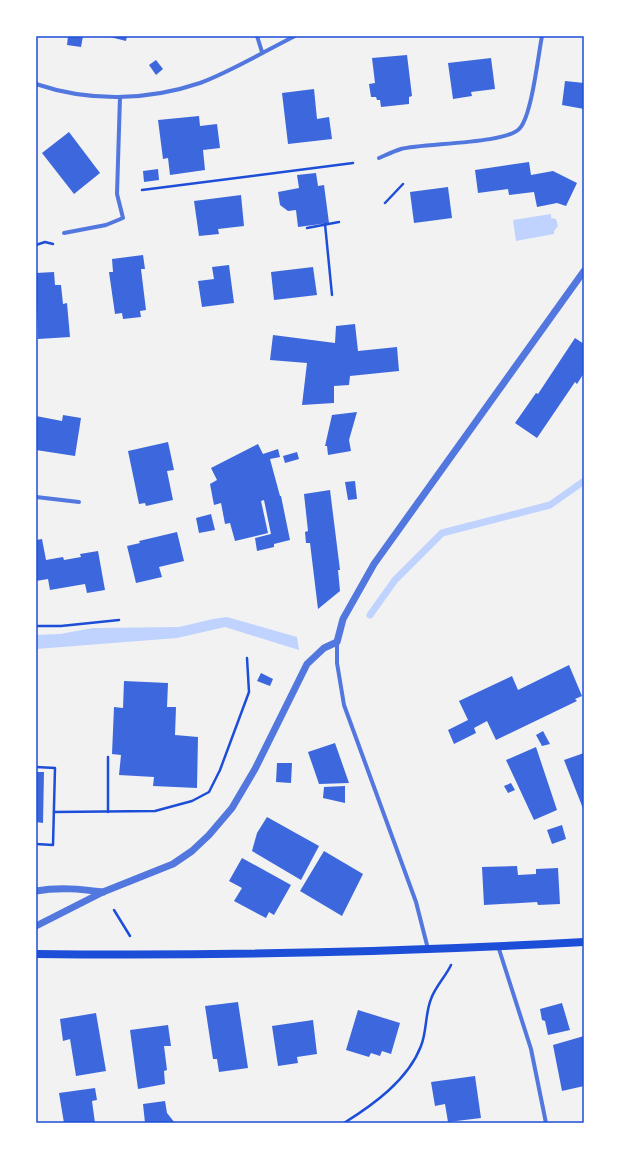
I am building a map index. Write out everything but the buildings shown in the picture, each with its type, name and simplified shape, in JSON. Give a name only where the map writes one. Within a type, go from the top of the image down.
[{"type":"main road","points":[[36,954],[166,955],[498,946],[584,942]]},
{"type":"street","points":[[257,36],[262,52]]},
{"type":"street","points":[[36,84],[54,90],[131,98],[167,93],[201,82],[295,36]]},
{"type":"street","points":[[379,158],[402,149],[496,138],[513,134],[521,128],[527,111],[542,36]]},
{"type":"street","points":[[64,233],[106,225],[122,218],[117,194],[120,97]]},
{"type":"street","points":[[428,948],[413,895],[344,705],[337,663],[337,642],[344,619],[374,564],[584,271]]},
{"type":"street","points":[[36,497],[79,502]]},
{"type":"street","points":[[36,926],[103,892],[173,864],[192,851],[209,835],[232,808],[256,769],[307,664],[324,648],[337,642]]},
{"type":"street","points":[[36,891],[56,888],[73,888],[103,892]]},
{"type":"street","points":[[498,946],[531,1049],[546,1123]]},
{"type":"path","points":[[142,190],[352,163]]},
{"type":"path","points":[[385,203],[404,184]]},
{"type":"path","points":[[307,228],[339,222]]},
{"type":"path","points":[[325,224],[332,296]]},
{"type":"path","points":[[36,246],[45,242],[53,244]]},
{"type":"path","points":[[36,626],[61,626],[119,620]]},
{"type":"path","points":[[54,812],[155,811],[192,801],[209,792],[220,770],[249,692],[247,658]]},
{"type":"path","points":[[108,756],[108,812]]},
{"type":"path","points":[[36,767],[55,768],[54,845],[36,844]]},
{"type":"path","points":[[114,910],[130,936]]},
{"type":"path","points":[[344,1123],[364,1111],[403,1076],[421,1048],[426,1030],[427,1010],[432,996],[452,964]]},
{"type":"water","points":[[551,214],[551,218],[556,219],[558,226],[554,231],[554,234],[516,241],[513,220]]},
{"type":"water","points":[[227,617],[297,637],[299,650],[225,627],[177,638],[36,649],[36,635],[60,634],[93,628],[179,627]]},
{"type":"waterway","points":[[370,615],[395,580],[442,533],[550,505],[584,481]]}]
